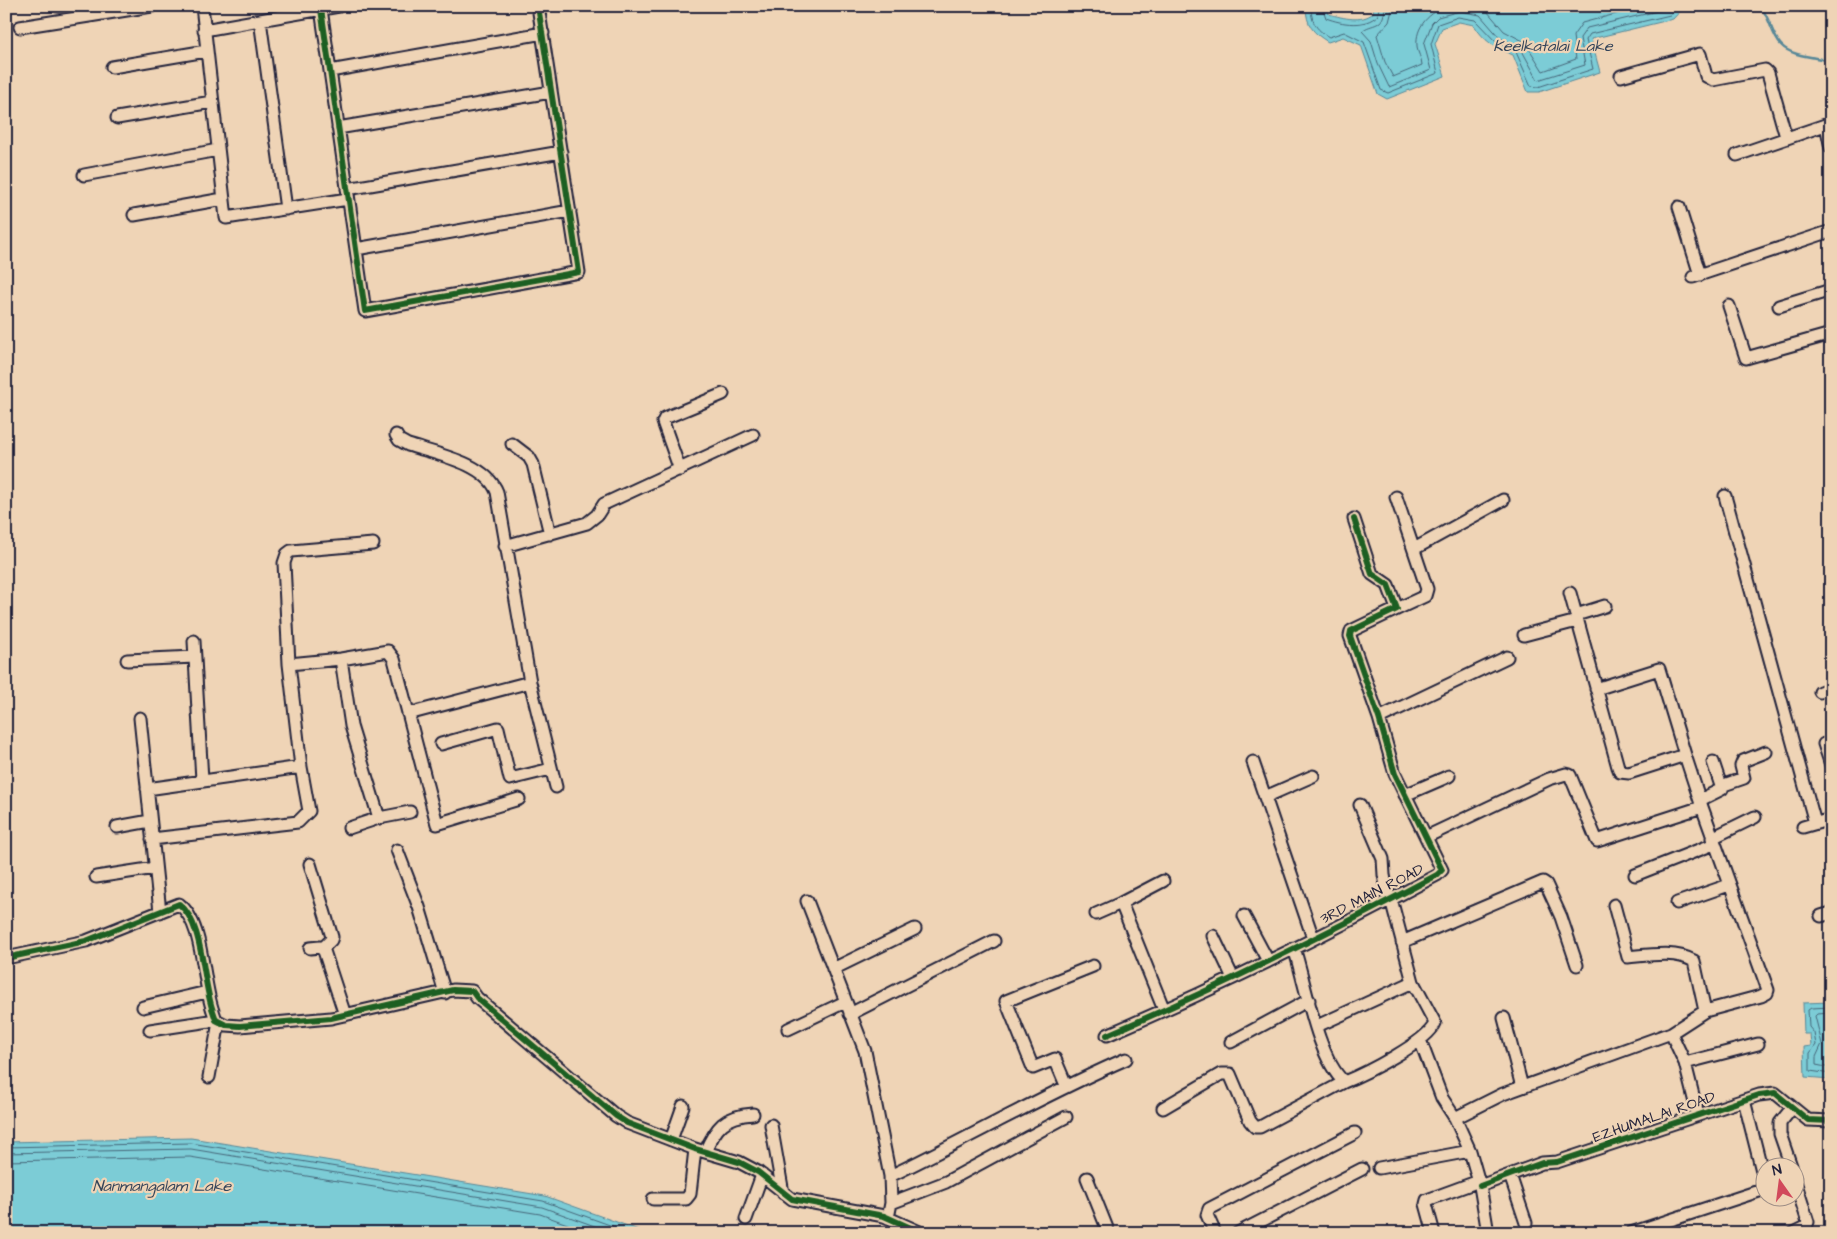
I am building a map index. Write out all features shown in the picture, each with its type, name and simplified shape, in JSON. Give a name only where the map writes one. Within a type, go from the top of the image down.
[{"type":"street","points":[[20,27],[152,6]]},
{"type":"street","points":[[202,6],[226,218],[286,209],[347,194],[561,152]]},
{"type":"street","points":[[204,30],[339,6]]},
{"type":"street","points":[[322,9],[365,311],[579,272],[538,6]]},
{"type":"street","points":[[260,20],[286,209]]},
{"type":"street","points":[[330,71],[542,33]]},
{"type":"street","points":[[112,67],[206,51]]},
{"type":"street","points":[[1621,76],[1700,54],[1706,76],[1713,80],[1765,70],[1768,73],[1786,138]]},
{"type":"street","points":[[338,128],[551,92]]},
{"type":"street","points":[[116,118],[212,102]]},
{"type":"street","points":[[1737,155],[1828,124],[1831,148]]},
{"type":"street","points":[[84,175],[218,150]]},
{"type":"street","points":[[134,215],[223,199]]},
{"type":"street","points":[[1679,207],[1696,276],[1831,231]]},
{"type":"street","points":[[356,249],[570,212]]},
{"type":"street","points":[[1779,306],[1831,290]]},
{"type":"street","points":[[1729,306],[1746,358],[1831,334]]},
{"type":"street","points":[[680,470],[663,422],[665,418],[724,394]]},
{"type":"street","points":[[396,435],[399,440],[408,445],[485,474],[493,482],[497,492],[530,682],[556,787]]},
{"type":"street","points":[[505,546],[592,520],[604,504],[753,435]]},
{"type":"street","points":[[512,444],[528,457],[533,464],[550,534]]},
{"type":"street","points":[[1725,496],[1815,823]]},
{"type":"street","points":[[1354,520],[1372,574],[1388,585],[1397,609],[1424,596],[1426,593],[1414,549],[1396,497]]},
{"type":"street","points":[[1414,549],[1503,500]]},
{"type":"street","points":[[152,839],[298,822],[309,812],[301,767],[290,664],[284,563],[287,554],[373,544]]},
{"type":"street","points":[[1570,593],[1620,772],[1629,773],[1686,755]]},
{"type":"street","points":[[1524,635],[1577,618],[1605,606]]},
{"type":"street","name":"3RD MAIN ROAD","points":[[1106,1035],[1268,961],[1390,900],[1437,875],[1442,870],[1396,774],[1379,718],[1350,636],[1351,631],[1397,609]]},
{"type":"street","points":[[194,641],[202,780]]},
{"type":"street","points":[[290,664],[341,659],[388,651],[394,659],[437,824],[519,799]]},
{"type":"street","points":[[127,660],[195,657]]},
{"type":"street","points":[[1379,718],[1507,657]]},
{"type":"street","points":[[341,659],[351,726],[379,818]]},
{"type":"street","points":[[1455,1118],[1502,1094],[1671,1033],[1705,1011],[1761,996],[1767,993],[1768,990],[1701,804],[1659,669],[1596,689]]},
{"type":"street","points":[[408,714],[530,682]]},
{"type":"street","points":[[140,718],[160,912]]},
{"type":"street","points":[[442,744],[498,728],[510,779],[551,769]]},
{"type":"street","points":[[1824,744],[1831,765]]},
{"type":"street","points":[[1721,786],[1744,778],[1741,766],[1743,760],[1766,752]]},
{"type":"street","points":[[1253,762],[1313,938]]},
{"type":"street","points":[[1426,837],[1549,779],[1566,774],[1570,775],[1597,841],[1701,804],[1721,792],[1721,786],[1713,762]]},
{"type":"street","points":[[147,789],[301,767]]},
{"type":"street","points":[[1265,797],[1313,776]]},
{"type":"street","points":[[1405,795],[1449,776]]},
{"type":"street","points":[[1163,1108],[1220,1074],[1230,1074],[1250,1120],[1255,1127],[1260,1127],[1344,1082],[1373,1069],[1432,1031],[1435,1024],[1413,982],[1390,900],[1384,875],[1383,859],[1360,805]]},
{"type":"street","points":[[349,828],[379,818],[410,812]]},
{"type":"street","points":[[1636,875],[1714,841],[1754,817]]},
{"type":"street","points":[[1802,827],[1831,819]]},
{"type":"street","points":[[117,827],[150,821]]},
{"type":"street","points":[[397,850],[419,907],[445,992]]},
{"type":"street","points":[[310,864],[332,937],[322,949]]},
{"type":"street","points":[[96,877],[155,868]]},
{"type":"street","points":[[1096,914],[1163,881]]},
{"type":"street","points":[[1402,942],[1543,882],[1546,884],[1561,917],[1576,965]]},
{"type":"street","points":[[1677,903],[1729,884]]},
{"type":"street","points":[[807,901],[865,1052],[871,1075],[890,1176],[891,1202],[888,1218]]},
{"type":"street","points":[[1121,903],[1164,1010]]},
{"type":"street","points":[[6,958],[86,941],[179,904],[188,910],[194,926],[207,992],[218,1021],[209,1077]]},
{"type":"street","points":[[1614,905],[1628,958],[1667,954],[1687,956],[1694,961],[1705,1011]]},
{"type":"street","points":[[1244,916],[1268,961]]},
{"type":"street","points":[[833,969],[915,928]]},
{"type":"street","points":[[1214,936],[1233,978]]},
{"type":"street","points":[[850,1014],[994,942]]},
{"type":"street","points":[[310,948],[320,947],[322,949]]},
{"type":"street","points":[[1294,948],[1317,1026],[1320,1043],[1329,1064],[1344,1082]]},
{"type":"street","points":[[322,949],[345,1015]]},
{"type":"street","points":[[1066,1085],[1055,1059],[1033,1068],[1006,1001],[1093,966]]},
{"type":"street","points":[[1317,1026],[1413,982]]},
{"type":"street","points":[[150,1030],[218,1021],[240,1026],[345,1015],[445,992],[464,989],[472,991],[477,998],[616,1116],[627,1123],[700,1151],[739,1162],[762,1175],[783,1194],[792,1199],[888,1218],[922,1233]]},
{"type":"street","points":[[143,1007],[207,992]]},
{"type":"street","points":[[1231,1042],[1309,1000]]},
{"type":"street","points":[[788,1029],[845,1002]]},
{"type":"street","points":[[1504,1018],[1522,1087]]},
{"type":"street","points":[[1671,1033],[1685,1063],[1698,1116]]},
{"type":"street","points":[[1420,1040],[1442,1098],[1455,1118],[1470,1151],[1480,1184],[1488,1233]]},
{"type":"street","points":[[1685,1063],[1758,1044]]},
{"type":"street","points":[[890,1176],[962,1141],[1066,1085],[1126,1060]]},
{"type":"street","name":"EZHUMALAI ROAD","points":[[1434,1233],[1426,1204],[1427,1200],[1510,1175],[1542,1163],[1557,1162],[1744,1100],[1775,1093],[1808,1120],[1831,1121]]},
{"type":"street","points":[[1744,1100],[1758,1156]]},
{"type":"street","points":[[670,1140],[683,1106]]},
{"type":"street","points":[[1788,1156],[1780,1134],[1780,1123],[1792,1108]]},
{"type":"street","points":[[653,1199],[686,1199],[690,1194],[700,1151],[713,1134],[722,1124],[738,1115],[753,1114]]},
{"type":"street","points":[[891,1202],[946,1182],[1066,1117]]},
{"type":"street","points":[[771,1125],[783,1194]]},
{"type":"street","points":[[1215,1233],[1207,1215],[1210,1209],[1356,1133]]},
{"type":"street","points":[[1379,1168],[1470,1151]]},
{"type":"street","points":[[1238,1233],[1362,1169]]},
{"type":"street","points":[[746,1219],[762,1175]]},
{"type":"street","points":[[1510,1175],[1526,1223]]},
{"type":"street","points":[[1087,1178],[1109,1233]]},
{"type":"street","points":[[1631,1233],[1650,1230],[1754,1193]]},
{"type":"street","points":[[1794,1233],[1806,1227],[1808,1222],[1803,1206]]},
{"type":"water","name":"Keelkatalai Lake","points":[[1306,6],[1326,6],[1329,14],[1358,19],[1373,13],[1374,6],[1685,6],[1673,19],[1591,39],[1600,72],[1539,92],[1528,92],[1513,55],[1490,43],[1474,25],[1459,22],[1442,28],[1435,44],[1445,76],[1387,99],[1378,94],[1361,45],[1343,37],[1328,42],[1323,39],[1311,28],[1307,18]]},
{"type":"water","points":[[1831,1002],[1831,1079],[1805,1077],[1804,1047],[1811,1046],[1810,1034],[1804,1034],[1803,1003]]},
{"type":"water","name":"Nanmangalam Lake","points":[[191,1138],[545,1196],[647,1233],[6,1233],[6,1142]]},
{"type":"waterway","points":[[1760,6],[1778,41],[1786,49],[1798,54],[1831,61]]},
{"type":"cycle path","points":[[321,9],[365,311],[579,272],[538,6]]},
{"type":"cycle path","points":[[1107,1035],[1274,959],[1396,897],[1437,875],[1442,870],[1395,774],[1379,718],[1350,636],[1351,631],[1397,609],[1388,585],[1372,574],[1354,519]]},
{"type":"cycle path","points":[[6,958],[86,941],[179,904],[187,913],[198,938],[209,999],[216,1020],[226,1025],[240,1026],[331,1018],[453,990],[472,991],[477,998],[616,1116],[627,1123],[695,1149],[739,1162],[758,1172],[792,1199],[884,1216],[922,1233]]},
{"type":"cycle path","points":[[1480,1186],[1542,1163],[1557,1162],[1759,1095],[1775,1093],[1808,1120],[1831,1121]]}]
